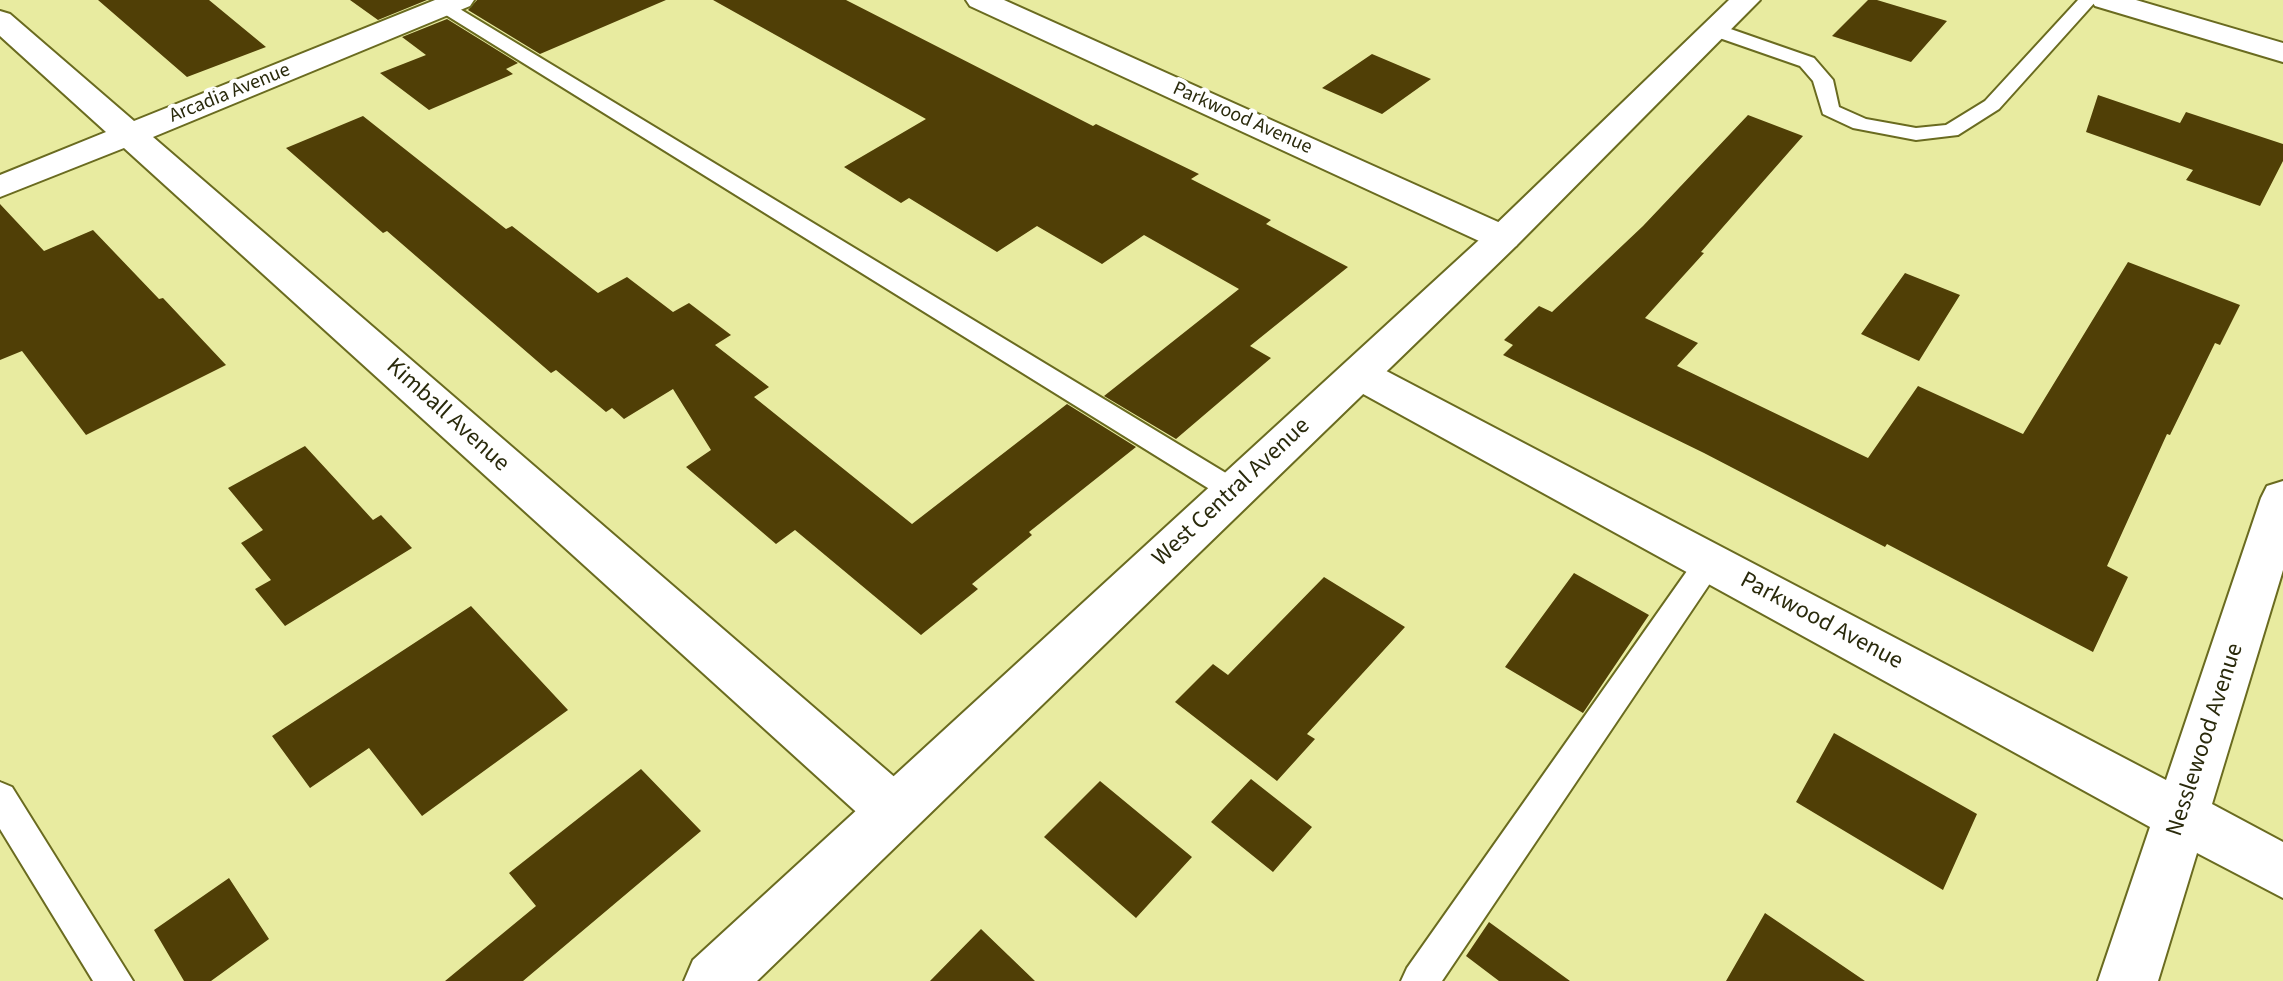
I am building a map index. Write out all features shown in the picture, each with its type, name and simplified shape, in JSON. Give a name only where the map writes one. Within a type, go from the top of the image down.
[{"type":"street","name":"Parkwood Avenue","points":[[980,0],[1503,238]]},
{"type":"street","name":"West Central Avenue","points":[[714,981],[1503,238],[1746,0]]},
{"type":"street","points":[[2105,0],[2283,53]]},
{"type":"street","name":"Arcadia Avenue","points":[[0,187],[448,3]]},
{"type":"street","name":"Kimball Avenue","points":[[0,20],[894,811]]},
{"type":"street","name":"Parkwood Avenue","points":[[1359,374],[2283,871]]},
{"type":"street","name":"Nesslewood Avenue","points":[[2128,981],[2283,498]]},
{"type":"lane","points":[[1715,30],[1807,62],[1823,80],[1830,110],[1860,124],[1916,134],[1951,131],[1992,105],[2088,0]]},
{"type":"lane","points":[[448,3],[1234,491]]},
{"type":"lane","points":[[1420,981],[1709,562]]},
{"type":"lane","points":[[0,798],[114,981]]},
{"type":"building","points":[[98,0],[209,0],[266,47],[187,77]]},
{"type":"building","points":[[350,0],[427,0],[378,20]]},
{"type":"building","points":[[477,0],[666,0],[540,54],[468,10]]},
{"type":"building","points":[[713,0],[846,0],[1093,126],[1096,124],[1199,174],[1191,179],[1271,220],[1266,224],[1348,267],[1250,346],[1271,358],[1176,439],[1104,396],[1239,289],[1144,235],[1102,264],[1037,226],[997,252],[909,198],[901,203],[844,167],[926,119]]},
{"type":"building","points":[[1868,0],[1947,21],[1911,62],[1832,36]]},
{"type":"building","points":[[447,19],[518,63],[506,69],[513,74],[429,110],[380,73],[426,55],[402,37]]},
{"type":"building","points":[[1372,54],[1431,79],[1382,114],[1322,88]]},
{"type":"building","points":[[2098,95],[2180,123],[2186,112],[2283,144],[2283,161],[2260,206],[2186,180],[2193,170],[2086,132]]},
{"type":"building","points":[[1748,115],[1803,136],[1645,318],[1698,343],[1677,366],[1868,458],[1918,386],[2023,434],[2128,262],[2240,305],[2220,345],[2215,343],[2170,435],[2167,434],[2107,566],[2128,577],[2093,652],[1887,544],[1885,547],[1704,453],[1503,355],[1513,345],[1504,340],[1539,306],[1552,312],[1643,226]]},
{"type":"building","points":[[363,116],[506,229],[512,226],[598,293],[627,277],[673,312],[689,303],[731,335],[715,345],[769,387],[754,397],[912,524],[1067,404],[1136,447],[1029,532],[1032,535],[972,584],[978,589],[921,635],[795,530],[776,544],[686,467],[711,450],[673,389],[624,419],[612,408],[606,412],[556,370],[551,373],[286,148]]},
{"type":"building","points":[[0,204],[44,251],[93,230],[226,365],[86,435],[22,351],[0,360]]},
{"type":"building","points":[[1905,273],[1960,295],[1919,361],[1861,334]]},
{"type":"building","points":[[305,446],[373,520],[381,515],[412,548],[285,626],[255,589],[271,580],[241,543],[263,530],[228,488]]},
{"type":"building","points":[[1574,573],[1649,615],[1583,713],[1505,667]]},
{"type":"building","points":[[1324,577],[1405,627],[1307,734],[1315,739],[1277,781],[1175,702],[1213,664],[1228,675]]},
{"type":"building","points":[[471,606],[568,710],[422,816],[369,748],[310,788],[272,736]]},
{"type":"building","points":[[1834,733],[1977,814],[1943,890],[1796,802]]},
{"type":"building","points":[[641,769],[701,831],[523,981],[445,981],[536,906],[509,873]]},
{"type":"building","points":[[1251,779],[1312,827],[1273,872],[1211,822]]},
{"type":"building","points":[[1100,781],[1192,857],[1136,918],[1044,837]]},
{"type":"building","points":[[229,878],[269,939],[211,981],[184,981],[154,930]]},
{"type":"building","points":[[1765,913],[1865,981],[1726,981]]},
{"type":"building","points":[[1489,922],[1570,981],[1499,981],[1466,956]]},
{"type":"building","points":[[981,929],[1035,981],[930,981]]}]
